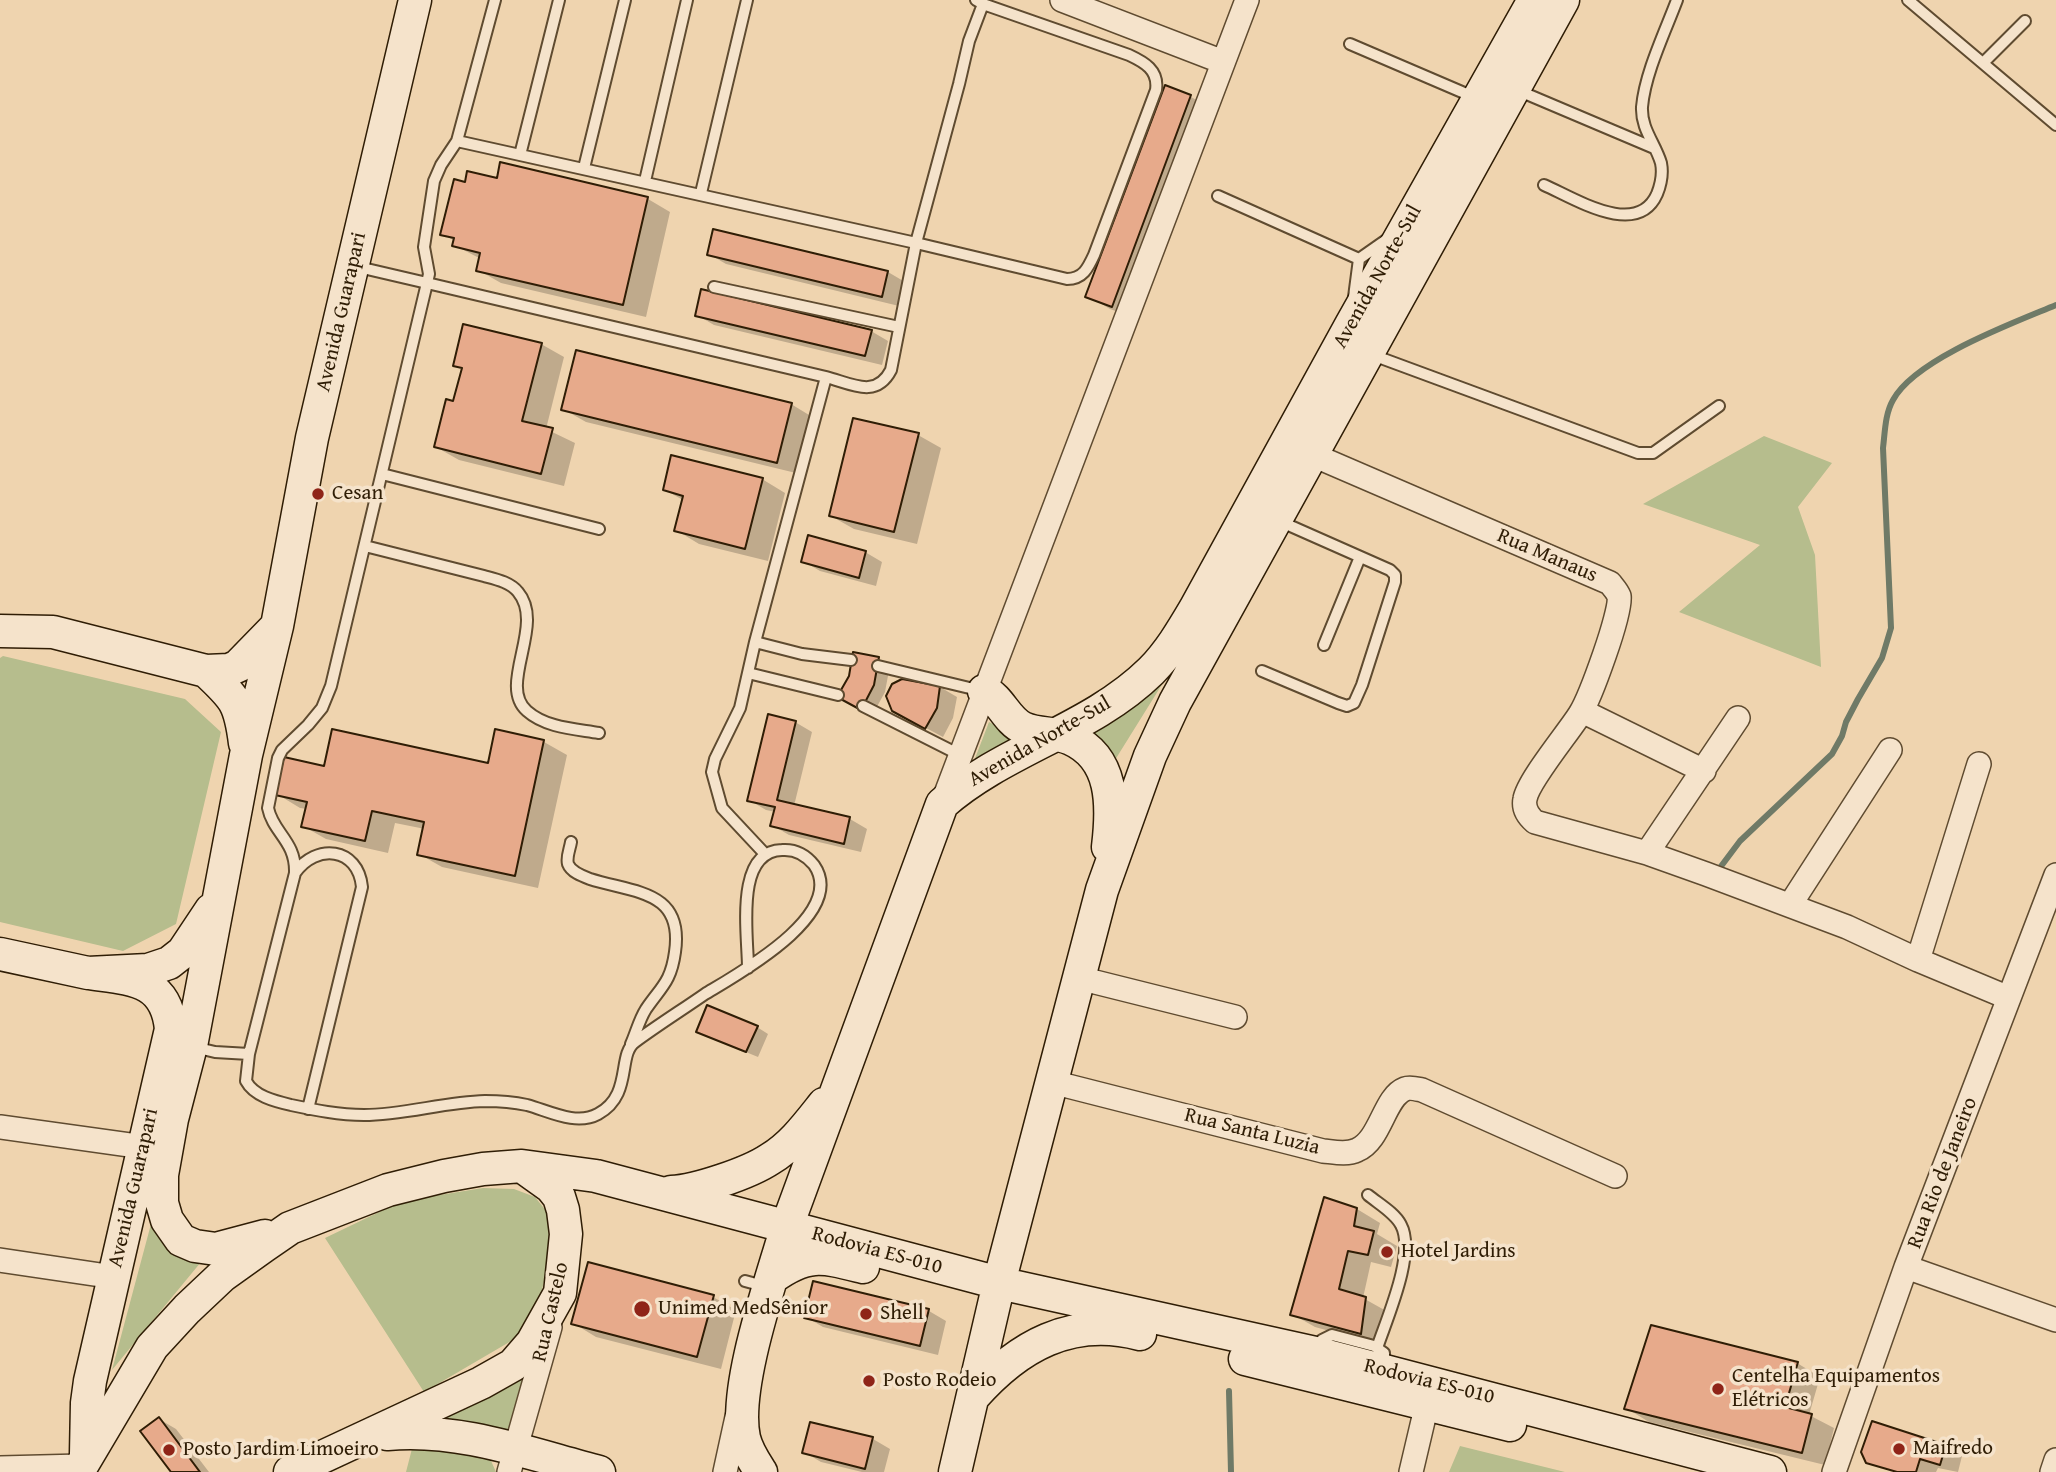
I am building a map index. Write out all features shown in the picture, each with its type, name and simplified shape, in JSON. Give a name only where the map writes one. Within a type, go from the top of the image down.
[{"type":"main road","name":"Avenida Guarapari","points":[[290,1228],[216,1249],[195,1246],[181,1240],[167,1220],[162,1203],[162,1175],[172,1119],[191,1046],[247,755],[277,626],[312,438],[415,0]]},
{"type":"main road","name":"Avenida Norte-Sul","points":[[942,804],[971,780],[1100,711],[1150,671],[1168,652],[1195,609],[1534,0]]},
{"type":"main road","name":"Avenida Norte-Sul","points":[[955,1472],[999,1283],[1101,890],[1150,756],[1175,702],[1563,0]]},
{"type":"main road","points":[[0,617],[206,671],[229,670],[238,666],[277,626]]},
{"type":"main road","points":[[0,631],[53,632]]},
{"type":"main road","points":[[206,671],[237,704],[247,755]]},
{"type":"main road","points":[[984,691],[991,694],[1015,722],[1024,728],[1059,734],[1085,747],[1102,764],[1107,778],[1110,823],[1101,890]]},
{"type":"main road","points":[[761,1472],[748,1450],[742,1418],[762,1282],[787,1226],[942,804]]},
{"type":"main road","points":[[0,954],[88,973],[148,970],[169,963],[183,952],[219,898]]},
{"type":"main road","name":"Avenida Guarapari","points":[[84,1467],[90,1381],[171,1029],[169,1011],[164,1000],[151,987],[137,981],[88,973]]},
{"type":"main road","points":[[659,1192],[685,1191],[770,1160],[802,1131],[838,1087]]},
{"type":"main road","name":"Rodovia ES-010","points":[[84,1467],[152,1347],[222,1276],[290,1228],[388,1190],[444,1175],[522,1166],[596,1176],[999,1283],[1316,1353],[1380,1359],[1770,1472]]},
{"type":"main road","name":"Rua Castelo","points":[[522,1166],[551,1187],[563,1210],[566,1234],[560,1293]]},
{"type":"main road","points":[[762,1282],[790,1265],[810,1258],[930,1281],[952,1271]]},
{"type":"main road","points":[[293,1471],[481,1383],[513,1364],[532,1343],[560,1293]]},
{"type":"main road","name":"Rodovia ES-010","points":[[972,1398],[990,1377],[1019,1353],[1065,1334],[1107,1328],[1427,1404],[1693,1472]]},
{"type":"main road","points":[[372,1436],[409,1432],[449,1434],[512,1461],[599,1472]]},
{"type":"street","points":[[1062,0],[1223,62]]},
{"type":"street","points":[[942,804],[1247,0]]},
{"type":"street","name":"Rua Manaus","points":[[1313,455],[1610,583],[1619,596],[1619,607],[1582,711],[1527,791],[1524,807],[1535,822],[1647,853]]},
{"type":"street","points":[[1582,711],[1704,771]]},
{"type":"street","points":[[1738,718],[1647,853],[1847,927],[2009,998]]},
{"type":"street","points":[[1790,905],[1890,750]]},
{"type":"street","points":[[1918,960],[1979,764]]},
{"type":"street","name":"Rua Rio de Janeiro","points":[[1835,1472],[1906,1267],[2056,875]]},
{"type":"street","points":[[1079,978],[1236,1017]]},
{"type":"street","name":"Rua Santa Luzia","points":[[1052,1082],[1323,1151],[1348,1153],[1359,1150],[1367,1143],[1397,1094],[1411,1088],[1422,1090],[1615,1176]]},
{"type":"street","points":[[0,1128],[144,1147]]},
{"type":"street","points":[[0,1260],[114,1277]]},
{"type":"street","points":[[1906,1267],[2056,1320]]},
{"type":"street","name":"Rua Castelo","points":[[512,1461],[560,1293]]},
{"type":"street","points":[[725,1472],[748,1370]]},
{"type":"street","points":[[1411,1472],[1427,1404]]},
{"type":"street","points":[[2052,1472],[2056,1460]]},
{"type":"street","points":[[0,1468],[84,1467]]},
{"type":"lane","points":[[495,0],[457,141],[441,165],[435,181],[424,247],[429,274],[327,695],[308,725],[282,750],[278,758],[268,808],[270,816],[293,852],[295,873],[249,1054],[246,1081],[250,1087],[271,1100],[308,1109],[366,1115],[431,1105],[490,1101],[527,1105],[575,1118],[593,1117],[615,1101],[631,1044],[646,1009],[665,986],[670,972],[676,939],[673,917],[668,908],[650,897],[578,874],[568,865],[571,842]]},
{"type":"lane","points":[[520,155],[558,0]]},
{"type":"lane","points":[[584,168],[625,0]]},
{"type":"lane","points":[[645,181],[687,0]]},
{"type":"lane","points":[[701,194],[747,0]]},
{"type":"lane","points":[[1544,185],[1614,215],[1636,214],[1653,203],[1661,184],[1661,164],[1645,129],[1642,109],[1647,84],[1677,0]]},
{"type":"lane","points":[[354,266],[864,387],[876,387],[885,381],[891,369],[916,243],[979,2],[1140,60],[1155,76],[1156,90],[1094,255],[1081,276],[1068,279],[916,243],[645,181],[457,141]]},
{"type":"lane","points":[[1915,2],[2056,125]]},
{"type":"lane","points":[[1983,63],[2025,21]]},
{"type":"lane","points":[[1350,44],[1479,99]]},
{"type":"lane","points":[[1514,89],[1654,148]]},
{"type":"lane","points":[[1218,196],[1359,259]]},
{"type":"lane","points":[[1351,325],[1359,259],[1407,225]]},
{"type":"lane","points":[[714,286],[899,327]]},
{"type":"lane","points":[[1368,353],[1638,453],[1653,453],[1719,406]]},
{"type":"lane","points":[[765,854],[722,808],[712,772],[715,759],[740,708],[826,377]]},
{"type":"lane","points":[[382,474],[599,529]]},
{"type":"lane","points":[[1262,671],[1338,703],[1348,706],[1354,703],[1395,582],[1395,575],[1390,570],[1277,520]]},
{"type":"lane","points":[[365,546],[492,578],[517,591],[526,610],[527,624],[518,671],[519,699],[525,710],[552,724],[599,733]]},
{"type":"lane","points":[[1324,645],[1360,557]]},
{"type":"lane","points":[[755,642],[802,654],[851,660]]},
{"type":"lane","points":[[878,666],[984,691]]},
{"type":"lane","points":[[748,673],[838,695]]},
{"type":"lane","points":[[863,706],[960,755]]},
{"type":"lane","points":[[631,1044],[748,968],[799,926],[814,909],[820,891],[817,870],[810,860],[800,853],[789,849],[777,850],[765,854],[756,862],[748,880],[748,968]]},
{"type":"lane","points":[[295,873],[302,863],[312,856],[335,854],[356,867],[362,887],[308,1109]]},
{"type":"lane","points":[[191,1046],[215,1052],[249,1054]]},
{"type":"lane","points":[[1368,1195],[1396,1218],[1402,1227],[1406,1244],[1380,1359]]},
{"type":"green space","points":[[1764,436],[1832,463],[1798,507],[1815,555],[1821,667],[1679,612],[1760,545],[1643,504]]},
{"type":"green space","points":[[3,656],[185,699],[221,732],[176,924],[123,951],[0,922],[0,658]]},
{"type":"green space","points":[[1171,670],[1115,760],[1085,729]]},
{"type":"green space","points":[[989,722],[1017,736],[974,761]]},
{"type":"green space","points":[[483,1188],[514,1189],[535,1197],[547,1212],[554,1238],[539,1303],[518,1337],[424,1392],[325,1238],[402,1201]]},
{"type":"green space","points":[[151,1224],[201,1262],[112,1370]]},
{"type":"green space","points":[[528,1367],[507,1437],[440,1416]]},
{"type":"green space","points":[[414,1441],[488,1454],[496,1472],[406,1472]]},
{"type":"green space","points":[[1460,1446],[1565,1472],[1449,1472]]},
{"type":"building","points":[[1165,85],[1191,95],[1112,307],[1085,297]]},
{"type":"building","points":[[500,162],[648,197],[623,305],[476,271],[480,253],[452,246],[454,238],[440,235],[454,179],[465,182],[467,171],[497,178]]},
{"type":"building","points":[[713,229],[888,271],[882,297],[707,255]]},
{"type":"building","points":[[701,289],[872,330],[865,356],[695,316]]},
{"type":"building","points":[[463,324],[542,343],[522,421],[553,428],[541,474],[434,447],[446,399],[453,401],[462,368],[453,366]]},
{"type":"building","points":[[576,350],[792,403],[777,463],[561,410]]},
{"type":"building","points":[[853,418],[919,433],[894,532],[829,516]]},
{"type":"building","points":[[671,455],[763,478],[745,549],[674,531],[683,496],[663,490]]},
{"type":"building","points":[[808,535],[866,551],[859,578],[801,562]]},
{"type":"building","points":[[853,652],[879,657],[874,685],[861,710],[837,697],[849,676]]},
{"type":"building","points":[[902,679],[940,686],[937,708],[925,729],[892,711],[886,696],[892,684]]},
{"type":"building","points":[[768,714],[796,721],[777,800],[850,817],[844,844],[770,826],[775,807],[747,801]]},
{"type":"building","points":[[332,729],[488,763],[495,729],[544,740],[515,876],[417,855],[424,822],[372,811],[365,841],[301,827],[307,802],[275,795],[284,757],[324,766]]},
{"type":"building","points":[[707,1005],[758,1026],[746,1052],[696,1032]]},
{"type":"building","points":[[1324,1197],[1357,1208],[1354,1226],[1374,1231],[1368,1255],[1348,1251],[1339,1289],[1366,1297],[1361,1334],[1290,1315]]},
{"type":"building","points":[[588,1262],[714,1295],[697,1357],[571,1324]]},
{"type":"building","name":"Shell","points":[[813,1281],[929,1309],[920,1346],[804,1318]]},
{"type":"building","points":[[1651,1325],[1798,1362],[1785,1407],[1812,1414],[1802,1453],[1624,1409]]},
{"type":"building","points":[[159,1417],[200,1472],[171,1472],[140,1431]]},
{"type":"building","points":[[1872,1421],[1946,1445],[1940,1465],[1920,1459],[1916,1472],[1897,1472],[1866,1463],[1861,1452]]},
{"type":"building","points":[[810,1422],[873,1437],[865,1469],[802,1453]]},
{"type":"waterway","points":[[1716,873],[1740,841],[1832,754],[1846,722],[1882,658],[1891,628],[1883,448],[1890,405],[1905,385],[1943,357],[1991,332],[2056,305]]},
{"type":"waterway","points":[[1229,1391],[1231,1472]]},
{"type":"place","name":"Cesan","points":[[318,494]]},
{"type":"place","name":"Hotel Jardins","points":[[1387,1252]]},
{"type":"place","name":"Unimed MedSênior","points":[[642,1309]]},
{"type":"place","name":"Shell","points":[[866,1314]]},
{"type":"place","name":"Posto Rodeio","points":[[869,1381]]},
{"type":"place","name":"Centelha Equipamentos Elétricos","points":[[1718,1389]]},
{"type":"place","name":"Maifredo","points":[[1899,1449]]},
{"type":"place","name":"Posto Jardim Limoeiro","points":[[169,1450]]}]
